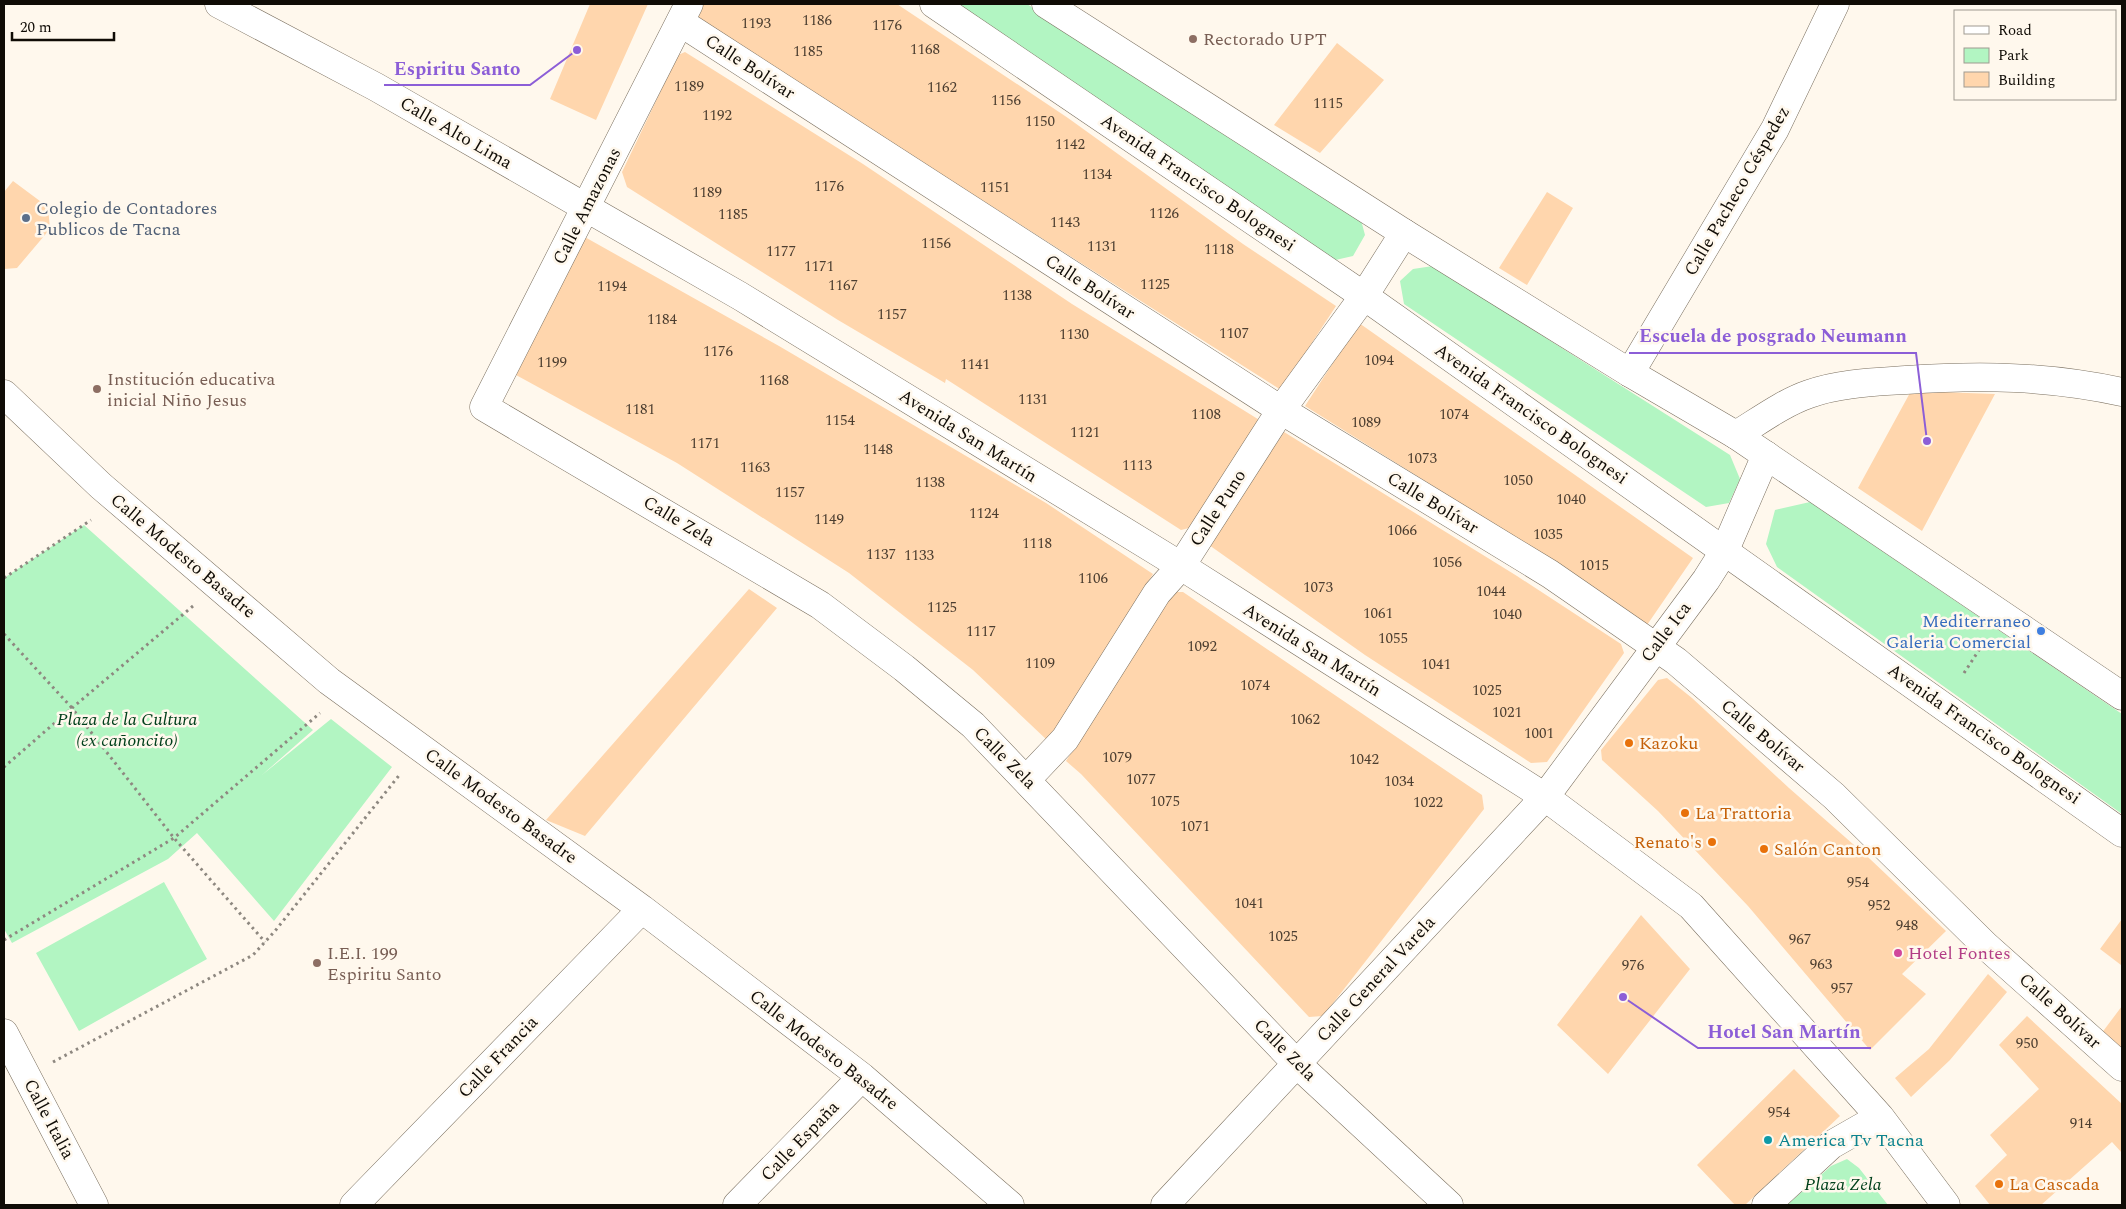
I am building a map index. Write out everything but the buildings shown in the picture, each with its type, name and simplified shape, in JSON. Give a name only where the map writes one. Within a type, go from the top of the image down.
[{"type":"street","name":"Calle Alto Lima","points":[[219,4],[376,88],[586,208]]},
{"type":"street","name":"Avenida Francisco Bolognesi","points":[[934,4],[1364,296],[2122,832]]},
{"type":"street","points":[[1046,4],[1404,233],[1630,373],[1736,435],[2122,696]]},
{"type":"street","name":"Calle Pacheco Céspedez","points":[[1630,373],[1775,129],[1835,4]]},
{"type":"street","name":"Calle Amazonas","points":[[484,407],[684,13]]},
{"type":"street","name":"Calle Bolívar","points":[[684,13],[1281,410],[1550,574],[1654,648],[1676,661],[1834,796],[1985,945],[2122,1067]]},
{"type":"street","name":"Avenida San Martín","points":[[586,208],[740,296],[1181,566],[1545,797],[1691,906],[1880,1116],[1946,1205]]},
{"type":"street","name":"Calle Puno","points":[[1027,779],[1065,739],[1157,593],[1181,566],[1281,410],[1364,296],[1404,233]]},
{"type":"street","points":[[1736,435],[1809,394],[1864,382],[1975,376],[2035,378],[2092,385],[2122,392]]},
{"type":"street","name":"Calle Modesto Basadre","points":[[4,394],[118,500],[329,681],[642,909],[862,1077],[1010,1205]]},
{"type":"street","name":"Calle Zela","points":[[484,407],[820,605],[904,668],[974,725],[1297,1064],[1449,1205]]},
{"type":"street","name":"Calle Ica","points":[[1545,797],[1706,580],[1725,550],[1766,455]]},
{"type":"street","name":"Calle General Varela","points":[[1165,1205],[1545,797]]},
{"type":"street","name":"Calle Francia","points":[[354,1205],[642,909]]},
{"type":"street","name":"Calle Italia","points":[[4,1033],[94,1205]]},
{"type":"street","name":"Calle España","points":[[737,1205],[862,1077]]},
{"type":"street","points":[[1766,1205],[1831,1146],[1880,1116]]},
{"type":"path","points":[[4,578],[118,500]]},
{"type":"path","points":[[4,767],[194,605],[202,611]]},
{"type":"path","points":[[4,634],[72,708],[174,838],[265,942]]},
{"type":"path","points":[[1964,673],[1983,644]]},
{"type":"path","points":[[4,940],[174,838],[326,708]]},
{"type":"path","points":[[27,1078],[68,1053],[252,954],[265,942],[405,768]]},
{"type":"green space","points":[[951,4],[1027,4],[1361,220],[1365,235],[1353,256],[1331,261]]},
{"type":"green space","points":[[1433,266],[1730,455],[1740,479],[1729,503],[1706,507],[1404,304],[1400,281],[1413,269]]},
{"type":"green space","points":[[1810,502],[2122,714],[2122,814],[1777,567],[1766,544],[1775,510]]},
{"type":"green space","name":"Plaza de la Cultura (ex cañoncito)","points":[[84,525],[313,730],[262,775],[331,719],[392,767],[274,921],[197,833],[168,859],[12,943],[4,929],[4,578]]},
{"type":"green space","points":[[164,882],[207,959],[79,1031],[36,953]]},
{"type":"green space","name":"Plaza Zela","points":[[1847,1159],[1859,1168],[1888,1205],[1787,1205],[1831,1166]]},
{"type":"place","name":"Rectorado UPT","points":[[1193,39]]},
{"type":"place","name":"Espiritu Santo","points":[[577,50]]},
{"type":"place","name":"Colegio de Contadores Publicos de Tacna","points":[[26,218]]},
{"type":"place","name":"Institución educativa inicial Niño Jesus","points":[[97,389]]},
{"type":"place","name":"Escuela de posgrado Neumann","points":[[1927,441]]},
{"type":"place","name":"Mediterraneo Galeria Comercial","points":[[2041,631]]},
{"type":"place","name":"Kazoku","points":[[1629,743]]},
{"type":"place","name":"La Trattoria","points":[[1685,813]]},
{"type":"place","name":"Renato's","points":[[1712,842]]},
{"type":"place","name":"Salón Canton","points":[[1764,849]]},
{"type":"place","name":"Hotel Fontes","points":[[1898,953]]},
{"type":"place","name":"I.E.I. 199 Espiritu Santo","points":[[317,963]]},
{"type":"place","name":"Hotel San Martín","points":[[1623,997]]},
{"type":"place","name":"America Tv Tacna","points":[[1768,1140]]},
{"type":"place","name":"La Cascada","points":[[1999,1184]]}]
